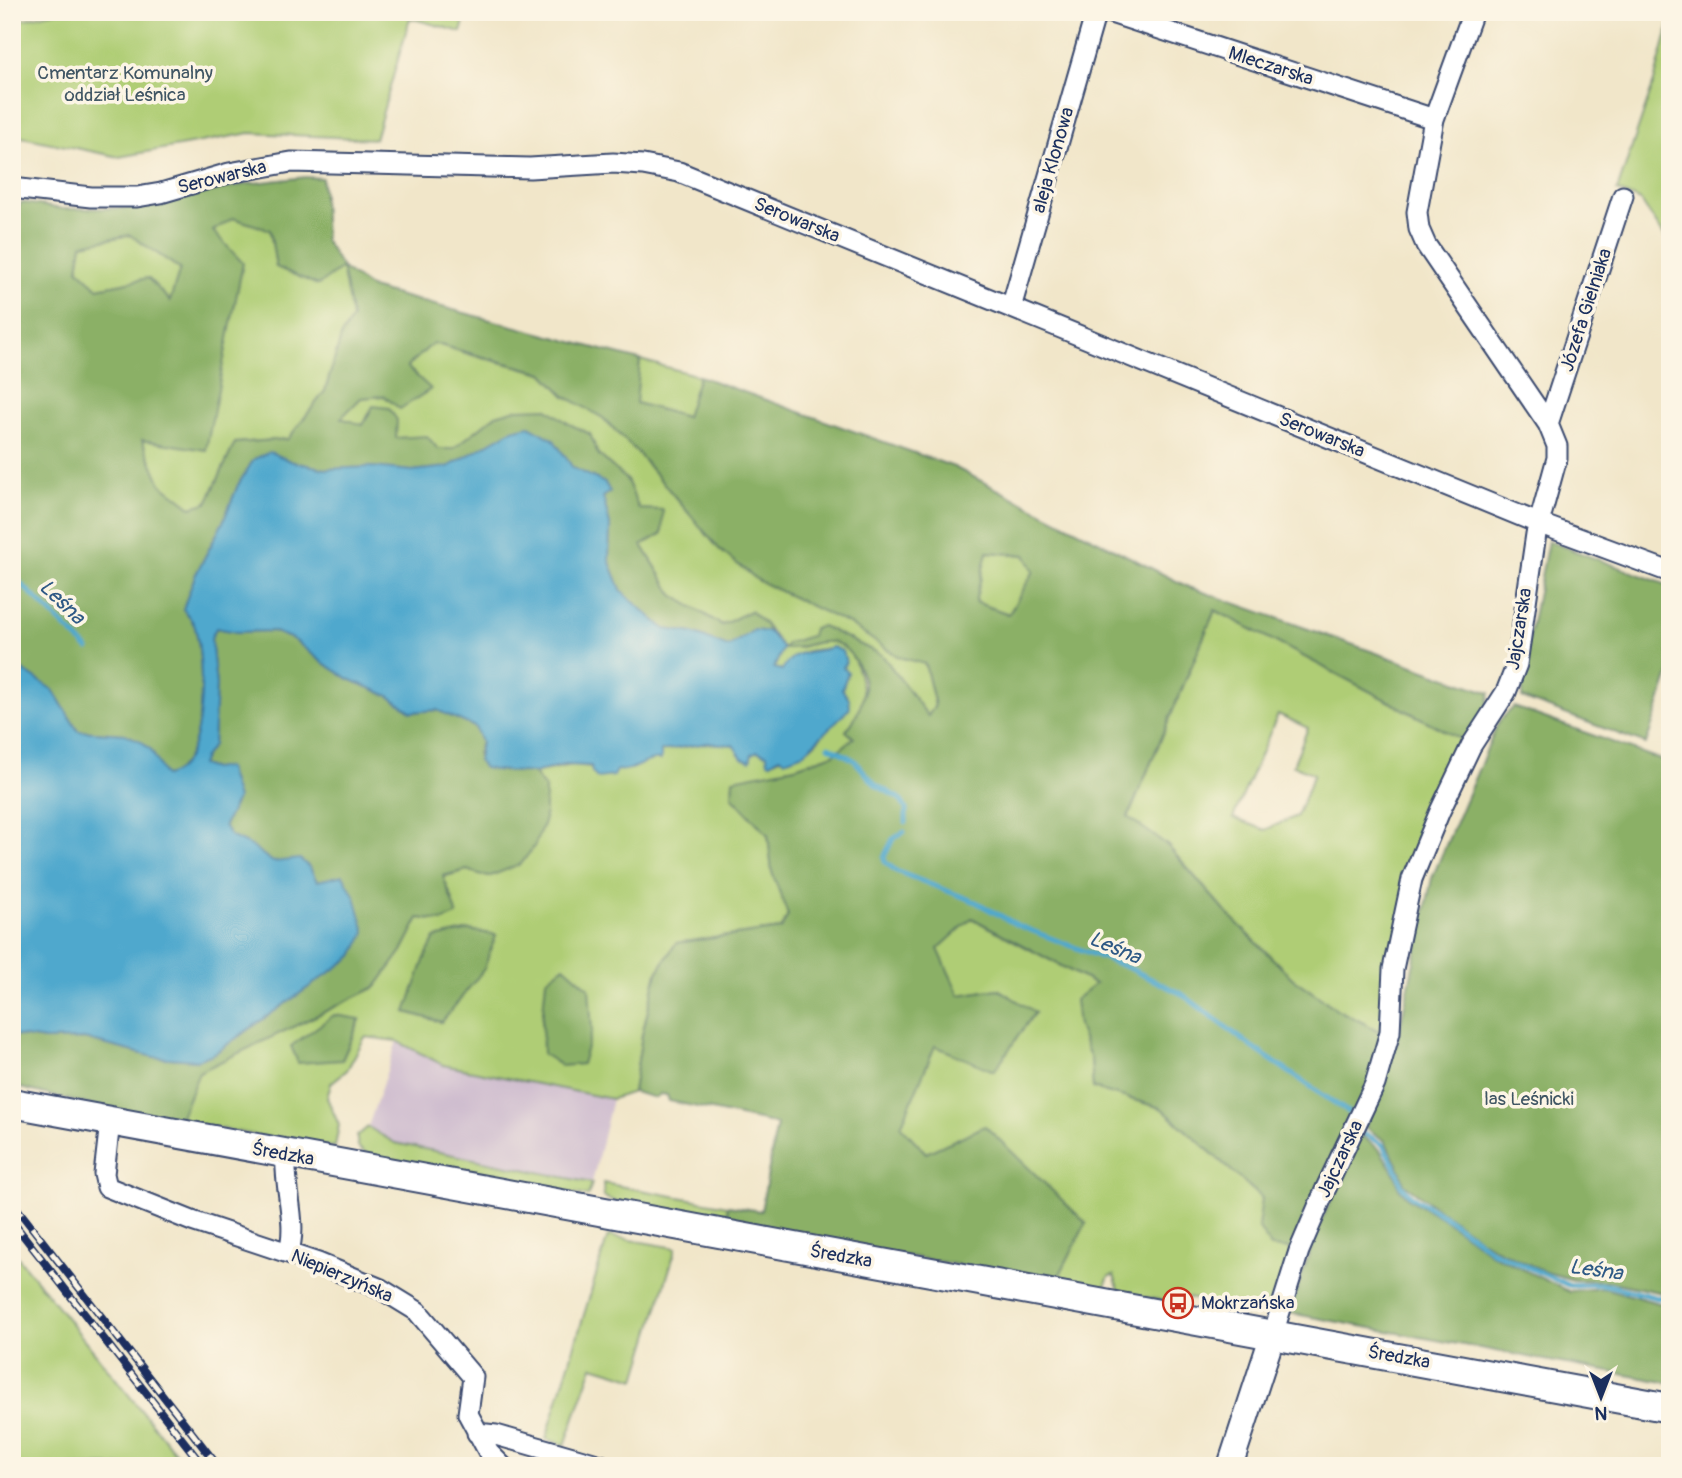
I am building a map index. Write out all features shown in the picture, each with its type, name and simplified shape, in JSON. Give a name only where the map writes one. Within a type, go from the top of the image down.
[{"type":"main road","name":"Średzka","points":[[12,1103],[1670,1408]]},
{"type":"street","name":"aleja Klonowa","points":[[1011,308],[1096,12]]},
{"type":"street","name":"Mleczarska","points":[[1108,12],[1434,119]]},
{"type":"street","name":"Jajczarska","points":[[1273,1334],[1300,1251],[1375,1084],[1390,1032],[1393,969],[1412,879],[1471,746],[1506,692],[1517,664],[1538,523],[1557,458],[1557,446],[1548,424],[1426,245],[1419,229],[1417,212],[1434,119],[1473,12]]},
{"type":"street","name":"Serowarska","points":[[12,188],[91,197],[137,197],[161,193],[229,173],[291,162],[530,168],[613,163],[679,172],[1538,523],[1670,572]]},
{"type":"street","name":"Józefa Gielniaka","points":[[1548,424],[1623,196]]},
{"type":"street","name":"Niepierzyńska","points":[[110,1122],[104,1174],[107,1187],[381,1289],[417,1311],[473,1377],[468,1414],[477,1433]]},
{"type":"street","points":[[286,1154],[285,1181],[293,1241],[288,1253]]},
{"type":"street","points":[[1230,1466],[1273,1334]]},
{"type":"street","points":[[477,1433],[489,1453],[502,1466]]},
{"type":"street","points":[[477,1433],[496,1435],[604,1466]]},
{"type":"shaded area","points":[[397,1041],[443,1065],[612,1099],[592,1183],[395,1143],[368,1127]]},
{"type":"green space","name":"Cmentarz Komunalny oddział Leśnica","points":[[54,12],[467,12],[461,32],[410,18],[375,139],[250,133],[119,157],[12,135],[12,22]]},
{"type":"green space","points":[[1670,22],[1670,245],[1641,201],[1617,191],[1654,82]]},
{"type":"green space","points":[[306,177],[322,178],[325,240],[342,268],[371,288],[640,360],[636,403],[686,417],[699,376],[954,467],[1186,586],[1490,693],[1483,721],[1468,743],[1215,610],[1128,817],[1167,845],[1224,910],[1292,978],[1338,1010],[1385,1034],[1370,1083],[1292,1249],[1271,1247],[1258,1227],[1262,1198],[1161,1108],[1093,1088],[1091,1059],[1078,1026],[1075,1000],[1095,984],[972,918],[938,949],[959,995],[998,989],[1035,1012],[994,1071],[935,1046],[901,1126],[926,1153],[985,1126],[1086,1223],[1056,1282],[725,1224],[728,1206],[761,1211],[777,1124],[669,1101],[667,1095],[660,1094],[656,1098],[633,1092],[642,1035],[657,973],[676,943],[781,929],[788,915],[772,872],[768,835],[732,796],[733,779],[795,767],[834,754],[854,738],[846,731],[860,708],[864,685],[850,654],[831,642],[783,648],[788,643],[811,636],[813,629],[822,626],[882,655],[928,716],[935,705],[925,664],[899,657],[849,624],[759,581],[720,550],[636,451],[603,418],[565,396],[543,373],[433,343],[407,367],[431,389],[400,409],[384,396],[361,398],[341,418],[363,425],[373,406],[389,408],[397,420],[396,438],[427,436],[438,449],[453,449],[496,415],[516,409],[546,408],[590,434],[598,454],[627,480],[639,509],[663,510],[662,534],[642,545],[673,595],[722,625],[750,611],[765,624],[769,632],[754,630],[728,647],[693,633],[665,629],[622,592],[609,560],[610,525],[603,497],[610,492],[605,483],[573,468],[553,439],[512,430],[448,467],[412,471],[372,467],[326,469],[293,462],[270,453],[254,459],[238,485],[223,522],[195,576],[183,609],[195,627],[201,686],[196,733],[190,753],[179,769],[165,777],[151,750],[125,734],[78,731],[53,690],[12,663],[12,221],[21,202],[63,209],[137,208],[246,184]],"holes":[[[233,218],[270,230],[276,267],[318,285],[342,268],[352,318],[342,334],[325,391],[288,439],[235,443],[207,503],[191,507],[161,484],[142,440],[206,450],[243,263],[213,231]],[[130,235],[180,269],[170,301],[148,278],[98,288],[78,269],[82,244]],[[987,552],[1025,555],[1034,571],[1009,614],[975,602]]]},
{"type":"green space","points":[[233,218],[270,229],[276,267],[342,268],[353,318],[342,334],[325,391],[288,439],[235,443],[207,503],[191,507],[160,484],[141,439],[206,449],[213,231]]},
{"type":"green space","points":[[130,235],[180,269],[170,302],[148,278],[98,288],[78,269],[82,244]]},
{"type":"green space","points":[[433,343],[543,373],[565,396],[603,418],[636,451],[720,550],[759,581],[849,624],[899,657],[925,664],[935,706],[928,716],[882,655],[822,626],[812,636],[789,643],[798,648],[819,642],[835,642],[851,653],[863,692],[861,707],[846,731],[854,738],[834,754],[795,767],[733,780],[732,797],[768,835],[772,872],[788,915],[781,929],[676,943],[657,973],[642,1035],[633,1092],[612,1099],[443,1065],[397,1041],[365,1037],[347,1070],[331,1083],[327,1098],[339,1125],[335,1147],[179,1121],[199,1072],[376,987],[402,951],[419,918],[442,921],[453,900],[443,877],[467,870],[488,877],[521,863],[545,788],[533,773],[573,765],[617,770],[653,759],[661,760],[661,751],[707,743],[733,744],[742,758],[750,760],[752,754],[757,751],[767,754],[771,763],[808,750],[828,729],[849,699],[842,689],[848,673],[842,668],[833,647],[803,652],[782,670],[774,668],[783,648],[765,624],[722,625],[673,595],[642,545],[639,509],[627,480],[598,454],[590,434],[546,408],[496,415],[454,449],[438,449],[426,437],[395,438],[340,418],[361,398],[430,389],[407,367]],"holes":[[[469,930],[496,936],[441,1022],[406,1012]],[[334,1015],[360,1020],[342,1060],[292,1046]]]},
{"type":"green space","points":[[640,360],[699,376],[686,417],[635,403]]},
{"type":"green space","points":[[1548,541],[1670,586],[1670,672],[1646,744],[1522,698],[1522,673]]},
{"type":"green space","points":[[987,552],[1025,555],[1034,571],[1009,614],[975,602]]},
{"type":"green space","points":[[1215,610],[1468,743],[1444,785],[1385,1034],[1338,1010],[1292,978],[1224,910],[1167,845],[1128,818]],"holes":[[[1278,714],[1308,728],[1293,765],[1314,774],[1297,816],[1265,830],[1233,818]]]},
{"type":"green space","points":[[216,628],[237,632],[272,631],[293,639],[349,679],[389,696],[412,712],[437,710],[475,727],[481,742],[477,754],[495,770],[533,773],[545,788],[545,819],[535,845],[521,864],[488,877],[467,870],[443,876],[457,915],[442,921],[419,918],[402,951],[376,987],[199,1072],[179,1121],[94,1106],[12,1086],[12,1035],[45,1040],[84,1039],[154,1057],[197,1060],[215,1053],[353,956],[310,868],[273,862],[251,846],[229,836],[224,825],[237,799],[227,768],[213,769],[201,765],[213,745],[216,685],[211,638]]},
{"type":"green space","name":"las Leśnicki","points":[[1514,707],[1670,763],[1670,1291],[1664,1289],[1663,1293],[1606,1281],[1574,1280],[1546,1272],[1496,1249],[1404,1184],[1401,1172],[1385,1141],[1365,1127],[1396,1046],[1432,878],[1499,721]]},
{"type":"green space","points":[[971,918],[1095,984],[1078,1026],[1091,1059],[1093,1088],[1161,1108],[1262,1198],[1292,1249],[1273,1308],[1266,1312],[1247,1314],[1197,1305],[1198,1300],[1184,1297],[1183,1304],[1120,1293],[1114,1275],[1109,1276],[1103,1291],[1056,1282],[1086,1223],[926,1153],[900,1126],[935,1045],[1035,1013],[998,989],[959,995],[937,949]]},
{"type":"green space","points":[[469,930],[496,935],[484,969],[442,1022],[406,1012],[435,938]]},
{"type":"green space","points":[[564,966],[589,988],[592,1030],[582,1064],[562,1066],[543,1054],[542,1021],[546,980]]},
{"type":"green space","points":[[334,1015],[360,1019],[342,1060],[298,1063],[291,1046]]},
{"type":"green space","points":[[368,1127],[395,1143],[592,1183],[588,1196],[370,1155],[359,1148],[357,1143],[357,1136]]},
{"type":"green space","points":[[1361,1135],[1380,1150],[1396,1176],[1399,1188],[1409,1199],[1442,1218],[1493,1255],[1568,1291],[1604,1288],[1658,1303],[1666,1303],[1669,1298],[1670,1383],[1289,1313],[1318,1228]]},
{"type":"green space","points":[[603,1183],[728,1206],[725,1224],[616,1202],[604,1197]]},
{"type":"green space","points":[[608,1236],[676,1248],[636,1379],[593,1366],[565,1445],[546,1439]]},
{"type":"green space","points":[[12,1250],[186,1466],[12,1466]]},
{"type":"water","points":[[529,426],[553,439],[573,468],[605,483],[610,492],[603,497],[610,525],[609,560],[622,592],[665,629],[693,633],[728,647],[754,630],[769,632],[783,648],[774,668],[782,670],[792,657],[804,652],[833,647],[842,651],[846,661],[843,668],[848,672],[842,689],[849,699],[850,708],[804,753],[785,760],[779,757],[771,763],[768,762],[767,754],[757,751],[752,754],[750,761],[742,758],[733,745],[707,743],[661,751],[661,760],[617,770],[614,776],[597,778],[591,766],[564,765],[533,773],[495,770],[484,768],[478,761],[481,742],[475,727],[437,710],[412,712],[389,696],[349,679],[293,639],[272,631],[237,632],[216,628],[211,638],[216,685],[213,745],[201,765],[213,769],[227,767],[237,799],[224,825],[230,836],[251,846],[273,862],[300,859],[310,868],[317,881],[343,875],[355,897],[365,932],[353,956],[215,1053],[197,1060],[154,1057],[84,1039],[45,1040],[12,1035],[12,663],[53,690],[78,731],[125,734],[141,741],[151,750],[165,776],[179,768],[190,754],[200,710],[198,643],[194,624],[183,609],[195,576],[223,522],[238,485],[254,459],[270,452],[293,462],[326,469],[372,467],[412,471],[448,467],[512,430]]},
{"type":"waterway","name":"Leśna","points":[[14,577],[88,649]]},
{"type":"waterway","name":"Leśna","points":[[829,746],[854,760],[876,785],[900,799],[906,809],[906,822]]},
{"type":"waterway","name":"Leśna","points":[[904,832],[893,839],[884,857],[885,862],[896,871],[976,902],[1017,925],[1131,969],[1182,994],[1255,1049],[1348,1112]]},
{"type":"waterway","name":"Leśna","points":[[1364,1133],[1383,1145],[1398,1173],[1401,1185],[1411,1196],[1492,1251],[1568,1285],[1603,1284],[1658,1298],[1670,1295]]},
{"type":"railway","points":[[12,1202],[218,1466]]},
{"type":"railway","points":[[12,1221],[203,1466]]},
{"type":"place","name":"Mokrzańska","points":[[1178,1303]]}]
